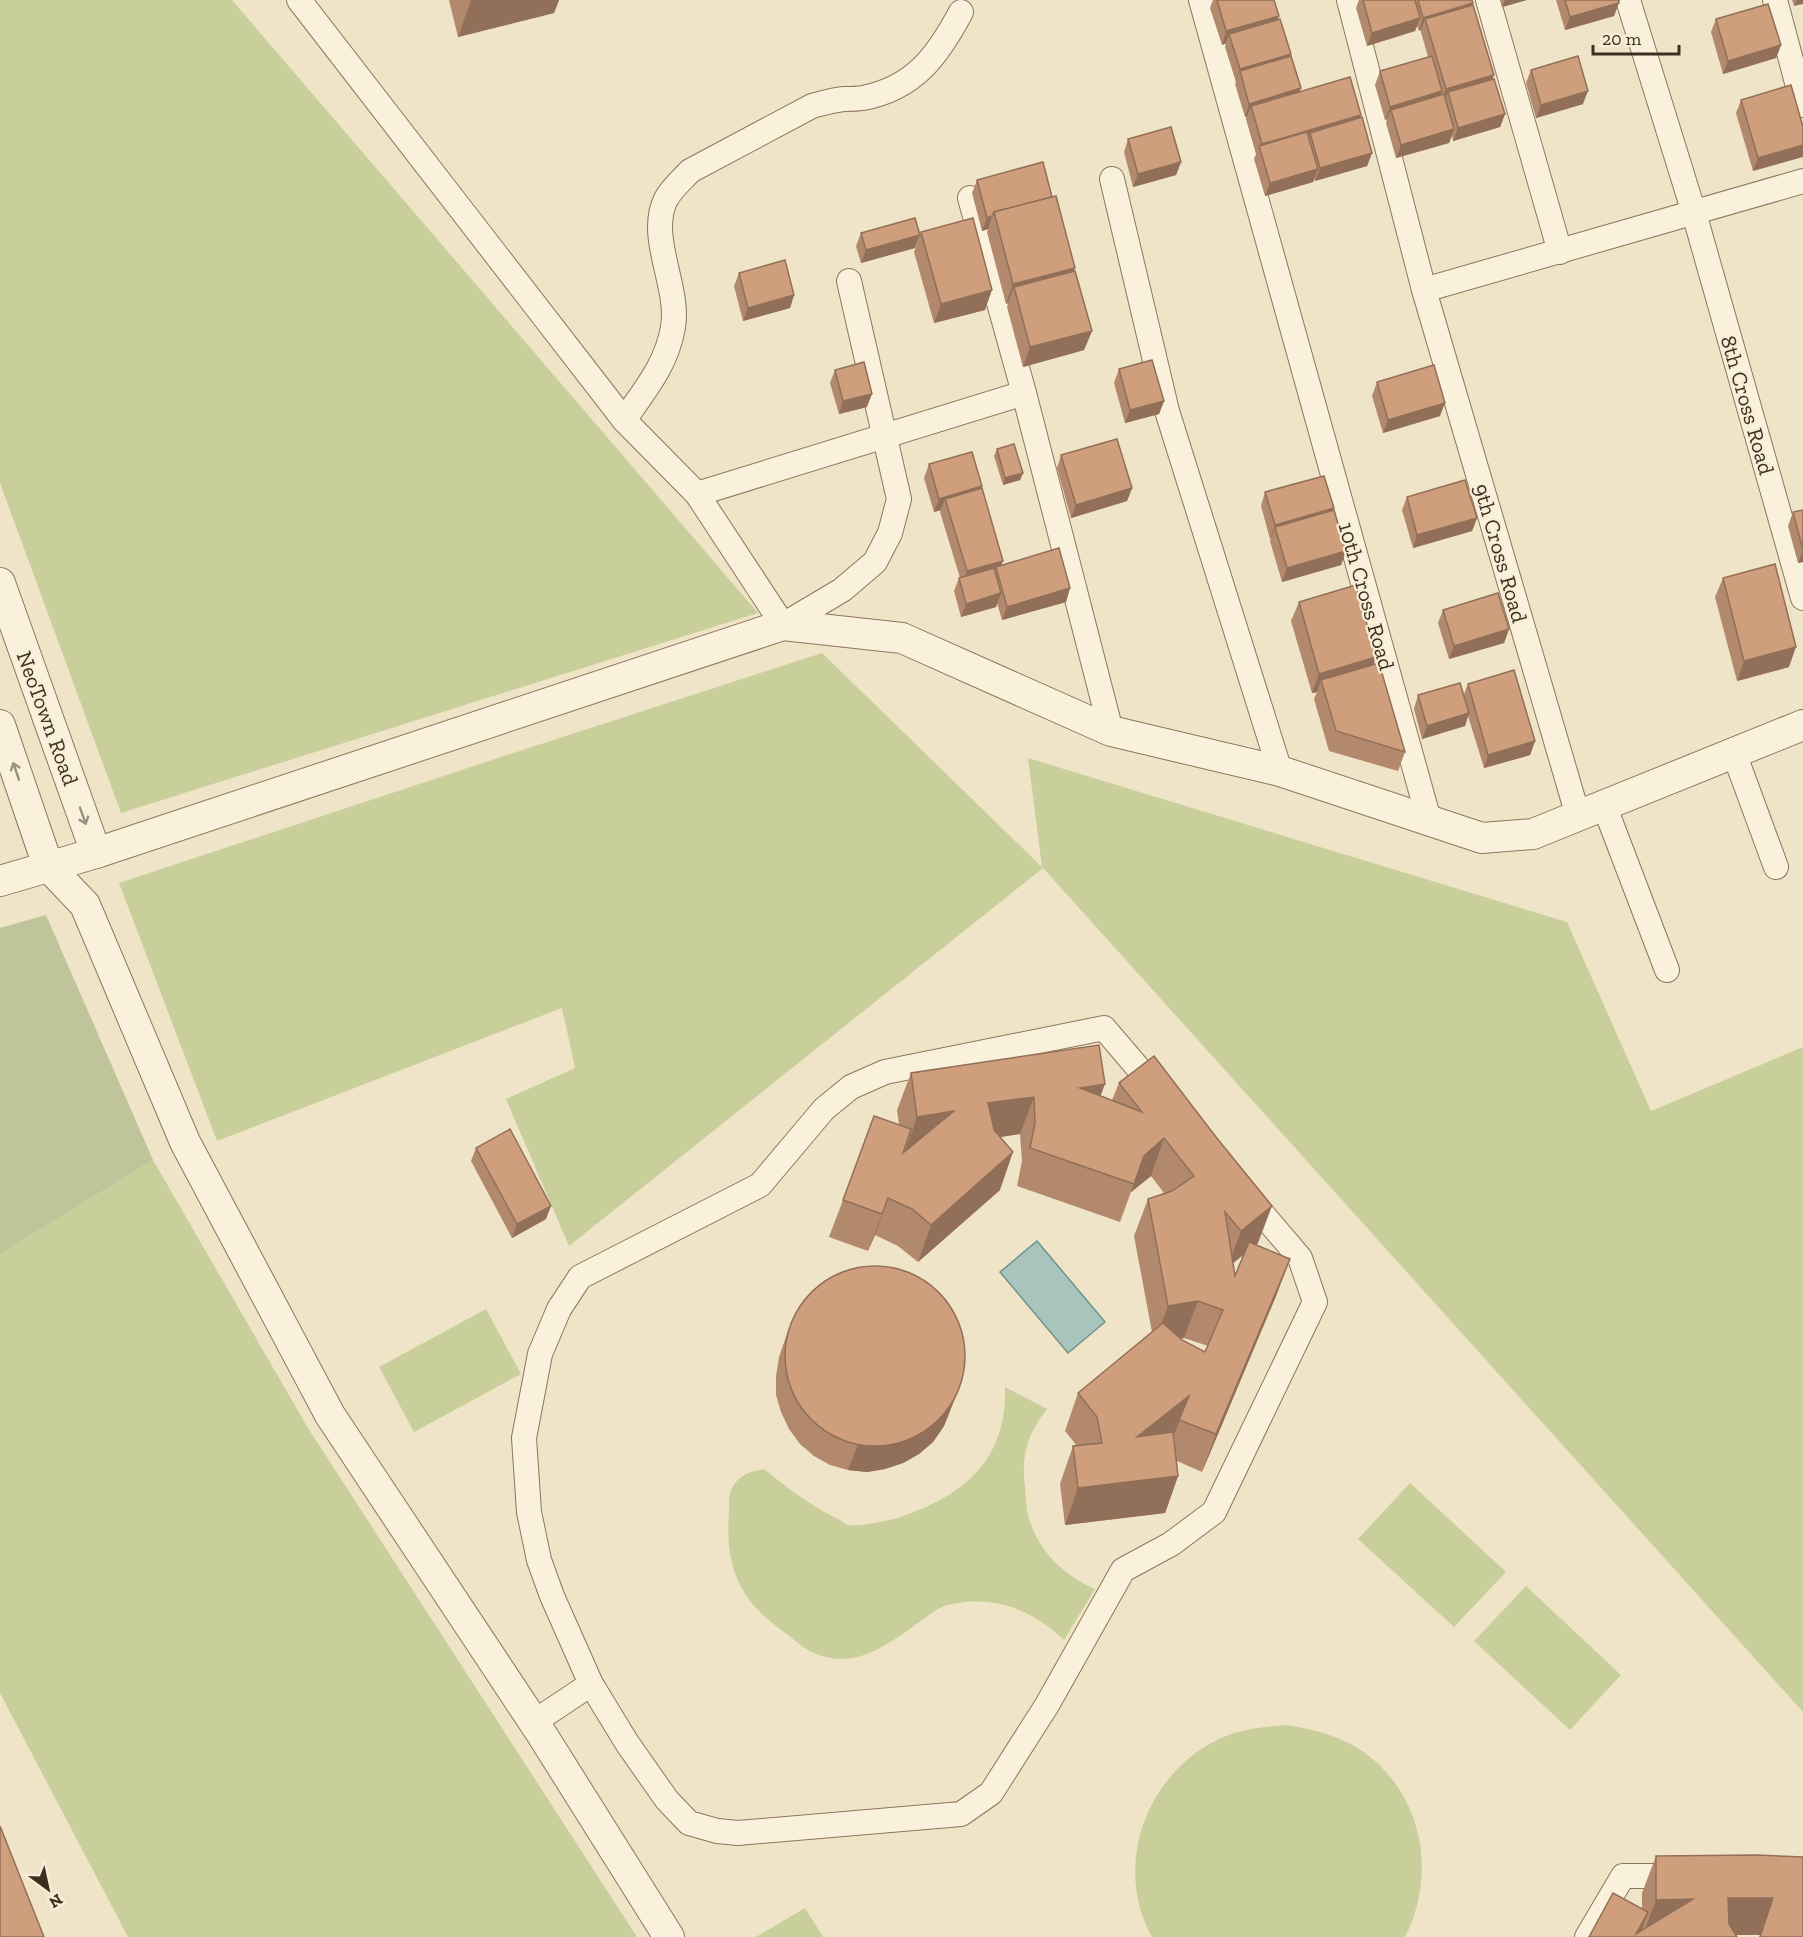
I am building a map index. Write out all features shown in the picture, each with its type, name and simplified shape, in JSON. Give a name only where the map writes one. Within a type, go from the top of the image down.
[{"type":"street","points":[[299,0],[624,420],[697,494],[783,625]]},
{"type":"street","name":"10th Cross Road","points":[[1201,0],[1429,820]]},
{"type":"street","name":"9th Cross Road","points":[[1349,0],[1424,290],[1591,811],[1667,970]]},
{"type":"street","points":[[1488,0],[1560,252]]},
{"type":"street","name":"8th Cross Road","points":[[1628,0],[1694,213],[1803,598]]},
{"type":"street","points":[[1774,0],[1803,105]]},
{"type":"street","points":[[624,420],[657,374],[670,344],[674,324],[673,303],[661,231],[661,217],[666,200],[675,187],[690,171],[812,106],[843,99],[861,99],[881,94],[902,84],[923,68],[944,44],[961,12]]},
{"type":"street","points":[[1112,178],[1167,411],[1280,771]]},
{"type":"street","points":[[1424,290],[1803,181]]},
{"type":"street","points":[[970,198],[1024,393],[1111,731]]},
{"type":"street","points":[[0,881],[96,853],[783,625],[842,590],[875,562],[890,533],[899,499],[849,280]]},
{"type":"street","points":[[697,494],[1024,393]]},
{"type":"street","name":"NeoTown Road","points":[[0,583],[96,853]]},
{"type":"street","points":[[783,625],[902,638],[1111,731],[1280,771],[1482,838],[1533,834],[1803,725]]},
{"type":"street","points":[[0,725],[48,866],[85,905],[184,1142],[330,1415],[537,1728],[669,1937]]},
{"type":"street","points":[[1734,753],[1776,867]]},
{"type":"street","points":[[85,905],[96,853]]},
{"type":"street","points":[[1104,1028],[1300,1258],[1315,1302],[1214,1512],[1171,1544],[1123,1570],[1047,1705],[991,1792],[961,1814],[738,1833],[717,1831],[689,1823],[667,1800],[627,1743],[595,1691],[552,1596],[539,1560],[529,1512],[524,1438],[540,1354],[559,1309],[580,1277],[760,1185],[824,1109],[851,1087],[885,1072],[1104,1028]]},
{"type":"street","points":[[537,1728],[595,1691]]},
{"type":"street","points":[[1587,1937],[1623,1876],[1695,1876]]},
{"type":"green space","points":[[0,0],[232,0],[758,613],[121,813],[0,483]]},
{"type":"green space","points":[[822,653],[1042,867],[1028,758],[1567,922],[1651,1111],[1803,1047],[1803,1712],[1043,868],[569,1246],[506,1099],[575,1068],[562,1008],[217,1141],[119,883]]},
{"type":"green space","points":[[46,915],[153,1160],[0,1254],[0,928]]},
{"type":"green space","points":[[153,1160],[308,1428],[637,1937],[128,1937],[0,1693],[0,1254]]},
{"type":"green space","points":[[486,1309],[521,1374],[414,1432],[379,1367]]},
{"type":"green space","points":[[1005,1387],[1047,1409],[1030,1437],[1024,1465],[1027,1511],[1036,1537],[1060,1567],[1082,1583],[1095,1589],[1064,1640],[1020,1610],[994,1603],[966,1602],[937,1609],[873,1652],[847,1659],[834,1658],[819,1655],[807,1649],[755,1607],[740,1585],[730,1555],[729,1495],[740,1478],[764,1469],[808,1502],[848,1525],[868,1524],[903,1516],[946,1497],[979,1470],[999,1434],[1004,1412]]},
{"type":"green space","points":[[1410,1483],[1506,1572],[1454,1627],[1358,1539]]},
{"type":"green space","points":[[1526,1586],[1621,1675],[1570,1730],[1474,1641]]},
{"type":"green space","points":[[1286,1725],[1322,1733],[1356,1747],[1378,1764],[1396,1784],[1409,1807],[1418,1832],[1422,1858],[1421,1885],[1415,1912],[1405,1937],[1152,1937],[1141,1910],[1136,1882],[1136,1854],[1143,1826],[1154,1800],[1170,1777],[1191,1757],[1215,1741],[1241,1731]]},
{"type":"green space","points":[[805,1908],[823,1937],[756,1937]]},
{"type":"water","points":[[1037,1241],[1105,1322],[1068,1353],[1000,1272]]},
{"type":"building","points":[[1217,0],[1274,0],[1279,16],[1226,31]]},
{"type":"building","points":[[1363,0],[1415,0],[1420,18],[1372,33]]},
{"type":"building","points":[[1418,0],[1472,0],[1473,3],[1423,18]]},
{"type":"building","points":[[1565,0],[1619,0],[1619,3],[1570,17]]},
{"type":"building","points":[[1768,4],[1781,45],[1728,61],[1716,19]]},
{"type":"building","points":[[1473,5],[1494,75],[1446,89],[1425,19]]},
{"type":"building","points":[[1280,19],[1291,54],[1240,69],[1229,34]]},
{"type":"building","points":[[1291,56],[1301,88],[1249,104],[1240,71]]},
{"type":"building","points":[[1432,56],[1442,91],[1390,107],[1380,71]]},
{"type":"building","points":[[1578,56],[1588,91],[1541,105],[1531,70]]},
{"type":"building","points":[[1350,77],[1361,115],[1262,144],[1251,106]]},
{"type":"building","points":[[1494,79],[1505,114],[1458,128],[1448,92]]},
{"type":"building","points":[[1791,85],[1803,127],[1803,145],[1758,158],[1741,100]]},
{"type":"building","points":[[1444,94],[1454,129],[1401,145],[1391,110]]},
{"type":"building","points":[[1362,117],[1372,153],[1320,168],[1310,133]]},
{"type":"building","points":[[1171,127],[1181,162],[1138,174],[1128,139]]},
{"type":"building","points":[[1307,132],[1318,169],[1270,183],[1259,146]]},
{"type":"building","points":[[1043,162],[1052,197],[994,212],[987,218],[977,180]]},
{"type":"building","points":[[1056,196],[1075,268],[1013,284],[994,212]]},
{"type":"building","points":[[915,218],[920,235],[866,250],[861,233]]},
{"type":"building","points":[[973,218],[992,290],[941,304],[921,232]]},
{"type":"building","points":[[785,260],[794,295],[748,308],[739,273]]},
{"type":"building","points":[[1075,271],[1092,331],[1030,347],[1014,287]]},
{"type":"building","points":[[1152,360],[1164,401],[1130,410],[1119,369]]},
{"type":"building","points":[[864,362],[872,394],[843,401],[835,370]]},
{"type":"building","points":[[1434,365],[1445,403],[1388,420],[1377,382]]},
{"type":"building","points":[[1117,439],[1132,488],[1076,505],[1061,455]]},
{"type":"building","points":[[1014,444],[1023,473],[1005,478],[997,449]]},
{"type":"building","points":[[972,452],[982,486],[939,499],[929,464]]},
{"type":"building","points":[[1324,476],[1334,508],[1275,525],[1265,492]]},
{"type":"building","points":[[1465,480],[1477,518],[1417,535],[1407,497]]},
{"type":"building","points":[[982,488],[1003,561],[967,571],[945,499]]},
{"type":"building","points":[[1334,510],[1346,551],[1287,568],[1275,527]]},
{"type":"building","points":[[1803,510],[1803,550],[1793,512]]},
{"type":"building","points":[[1059,548],[1070,588],[1007,607],[996,567]]},
{"type":"building","points":[[1775,564],[1796,647],[1744,661],[1723,578]]},
{"type":"building","points":[[994,568],[1001,593],[966,604],[959,578]]},
{"type":"building","points":[[1356,585],[1376,657],[1319,674],[1299,602]]},
{"type":"building","points":[[1498,593],[1509,629],[1454,646],[1443,610]]},
{"type":"building","points":[[1379,663],[1405,752],[1336,731],[1321,680]]},
{"type":"building","points":[[1514,670],[1535,741],[1488,755],[1468,684]]},
{"type":"building","points":[[1460,683],[1469,713],[1427,726],[1418,695]]},
{"type":"building","points":[[1099,1045],[1105,1084],[1080,1088],[1142,1112],[1119,1083],[1154,1056],[1272,1206],[1241,1231],[1225,1212],[1235,1276],[1249,1242],[1290,1259],[1216,1434],[1179,1420],[1189,1396],[1137,1437],[1173,1432],[1178,1476],[1078,1488],[1073,1446],[1102,1443],[1097,1417],[1078,1393],[1163,1323],[1182,1340],[1205,1352],[1223,1310],[1198,1301],[1168,1306],[1148,1199],[1172,1191],[1194,1176],[1164,1138],[1144,1156],[1134,1184],[1030,1148],[1035,1123],[1034,1097],[988,1103],[994,1130],[1013,1152],[931,1225],[912,1209],[888,1198],[882,1214],[843,1200],[874,1116],[911,1129],[903,1153],[954,1111],[917,1117],[911,1073]]},
{"type":"building","points":[[510,1129],[551,1206],[517,1224],[476,1148]]},
{"type":"building","points":[[875,1266],[909,1273],[925,1281],[939,1292],[950,1306],[958,1322],[965,1356],[958,1390],[950,1406],[939,1420],[925,1431],[909,1439],[875,1446],[841,1439],[825,1431],[811,1420],[800,1406],[792,1390],[785,1356],[792,1322],[800,1306],[811,1292],[825,1281],[841,1273]]},
{"type":"building","points":[[0,1826],[44,1937],[0,1937]]},
{"type":"building","points":[[1656,1856],[1803,1857],[1803,1937],[1760,1937],[1773,1898],[1728,1898],[1729,1924],[1737,1937],[1589,1937],[1613,1893],[1648,1912],[1636,1934],[1693,1899],[1656,1900]]}]
